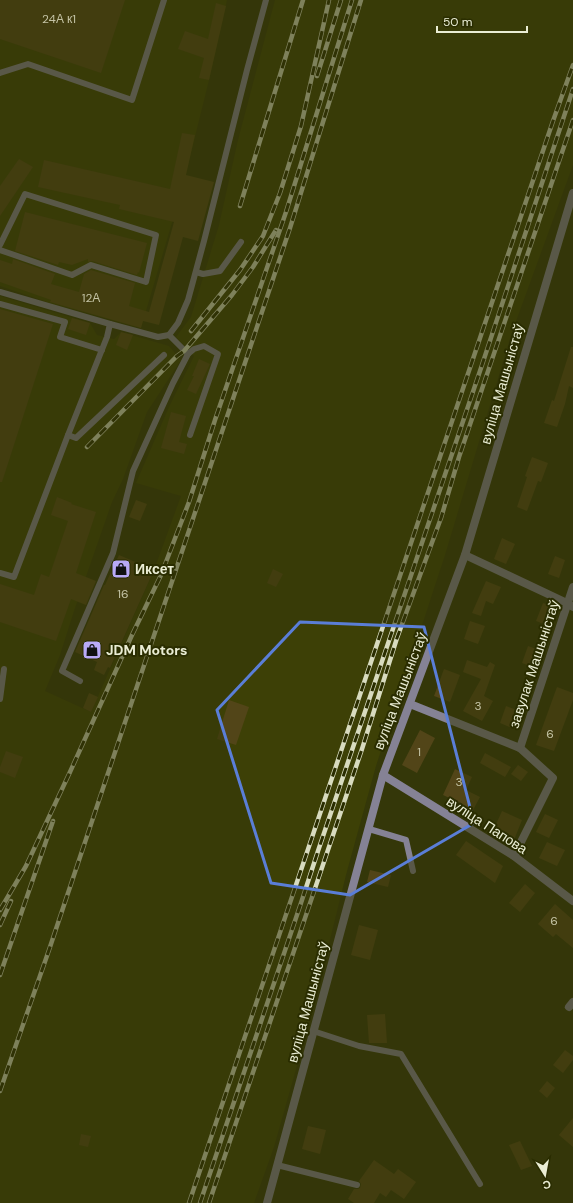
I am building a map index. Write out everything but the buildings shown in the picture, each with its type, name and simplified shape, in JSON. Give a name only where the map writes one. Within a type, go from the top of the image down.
[{"type":"street","name":"вуліца Машыністаў","points":[[267,1203],[383,775],[465,555],[570,209],[573,193]]},
{"type":"street","points":[[465,555],[570,605]]},
{"type":"street","name":"завулак Машыністаў","points":[[520,748],[570,605],[573,587]]},
{"type":"street","name":"завулак Машыністаў","points":[[410,704],[520,748],[553,778],[514,856]]},
{"type":"street","name":"вуліца Папова","points":[[383,775],[514,856],[573,901]]},
{"type":"lane","points":[[0,73],[28,64],[132,100],[164,0]]},
{"type":"lane","points":[[0,292],[158,337],[169,335],[178,323],[188,300],[266,0]]},
{"type":"lane","points":[[0,245],[25,194],[156,235],[146,282],[90,265],[72,275],[0,250]]},
{"type":"lane","points":[[196,272],[203,274],[220,271],[241,242]]},
{"type":"lane","points":[[0,304],[65,322],[60,337],[102,350]]},
{"type":"lane","points":[[0,573],[14,577],[107,337],[110,324]]},
{"type":"lane","points":[[169,335],[188,354]]},
{"type":"lane","points":[[80,681],[62,671],[114,553],[133,471],[173,382],[188,354],[194,349],[204,346],[218,354],[190,434]]},
{"type":"lane","points":[[68,435],[76,438],[164,355]]},
{"type":"lane","points":[[0,698],[4,669]]},
{"type":"lane","points":[[369,829],[406,840],[414,871]]},
{"type":"lane","points":[[313,1031],[360,1046],[401,1054],[480,1184]]},
{"type":"lane","points":[[277,1165],[357,1185]]},
{"type":"highlighted area","points":[[300,622],[424,627],[474,823],[350,895],[271,883],[217,710]]},
{"type":"shaded area","points":[[0,0],[227,0],[183,185],[141,328],[50,303],[0,286]]},
{"type":"shaded area","points":[[275,0],[573,0],[573,165],[511,335],[445,555],[376,766],[346,875],[311,1016],[274,1147],[254,1203],[0,1203],[0,296],[90,323],[97,335],[114,339],[121,332],[169,346],[181,360],[147,412],[123,479],[112,502],[60,655],[45,691],[91,712],[154,570],[181,496],[136,483],[169,407],[194,356],[176,337],[191,317],[219,225],[238,140]]},
{"type":"railway","points":[[240,206],[303,0]]},
{"type":"railway","points":[[191,331],[240,270],[263,236],[280,193],[301,126],[329,0]]},
{"type":"railway","points":[[317,76],[341,0]]},
{"type":"railway","points":[[0,910],[26,866],[161,575],[189,502],[215,420],[286,212],[352,0]]},
{"type":"railway","points":[[0,1091],[49,950],[290,228],[361,0]]},
{"type":"railway","points":[[189,1203],[573,65]]},
{"type":"railway","points":[[200,1203],[482,365],[573,89]]},
{"type":"railway","points":[[209,1203],[362,749],[397,638],[441,518],[459,457],[573,120]]},
{"type":"railway","points":[[87,447],[177,356],[184,351],[232,295],[253,267],[276,230]]},
{"type":"railway","points":[[0,975],[53,821]]},
{"type":"railway","points":[[0,925],[11,901]]},
{"type":"place","name":"Иксет","points":[[121,569]]},
{"type":"place","name":"JDM Motors","points":[[92,650]]}]
